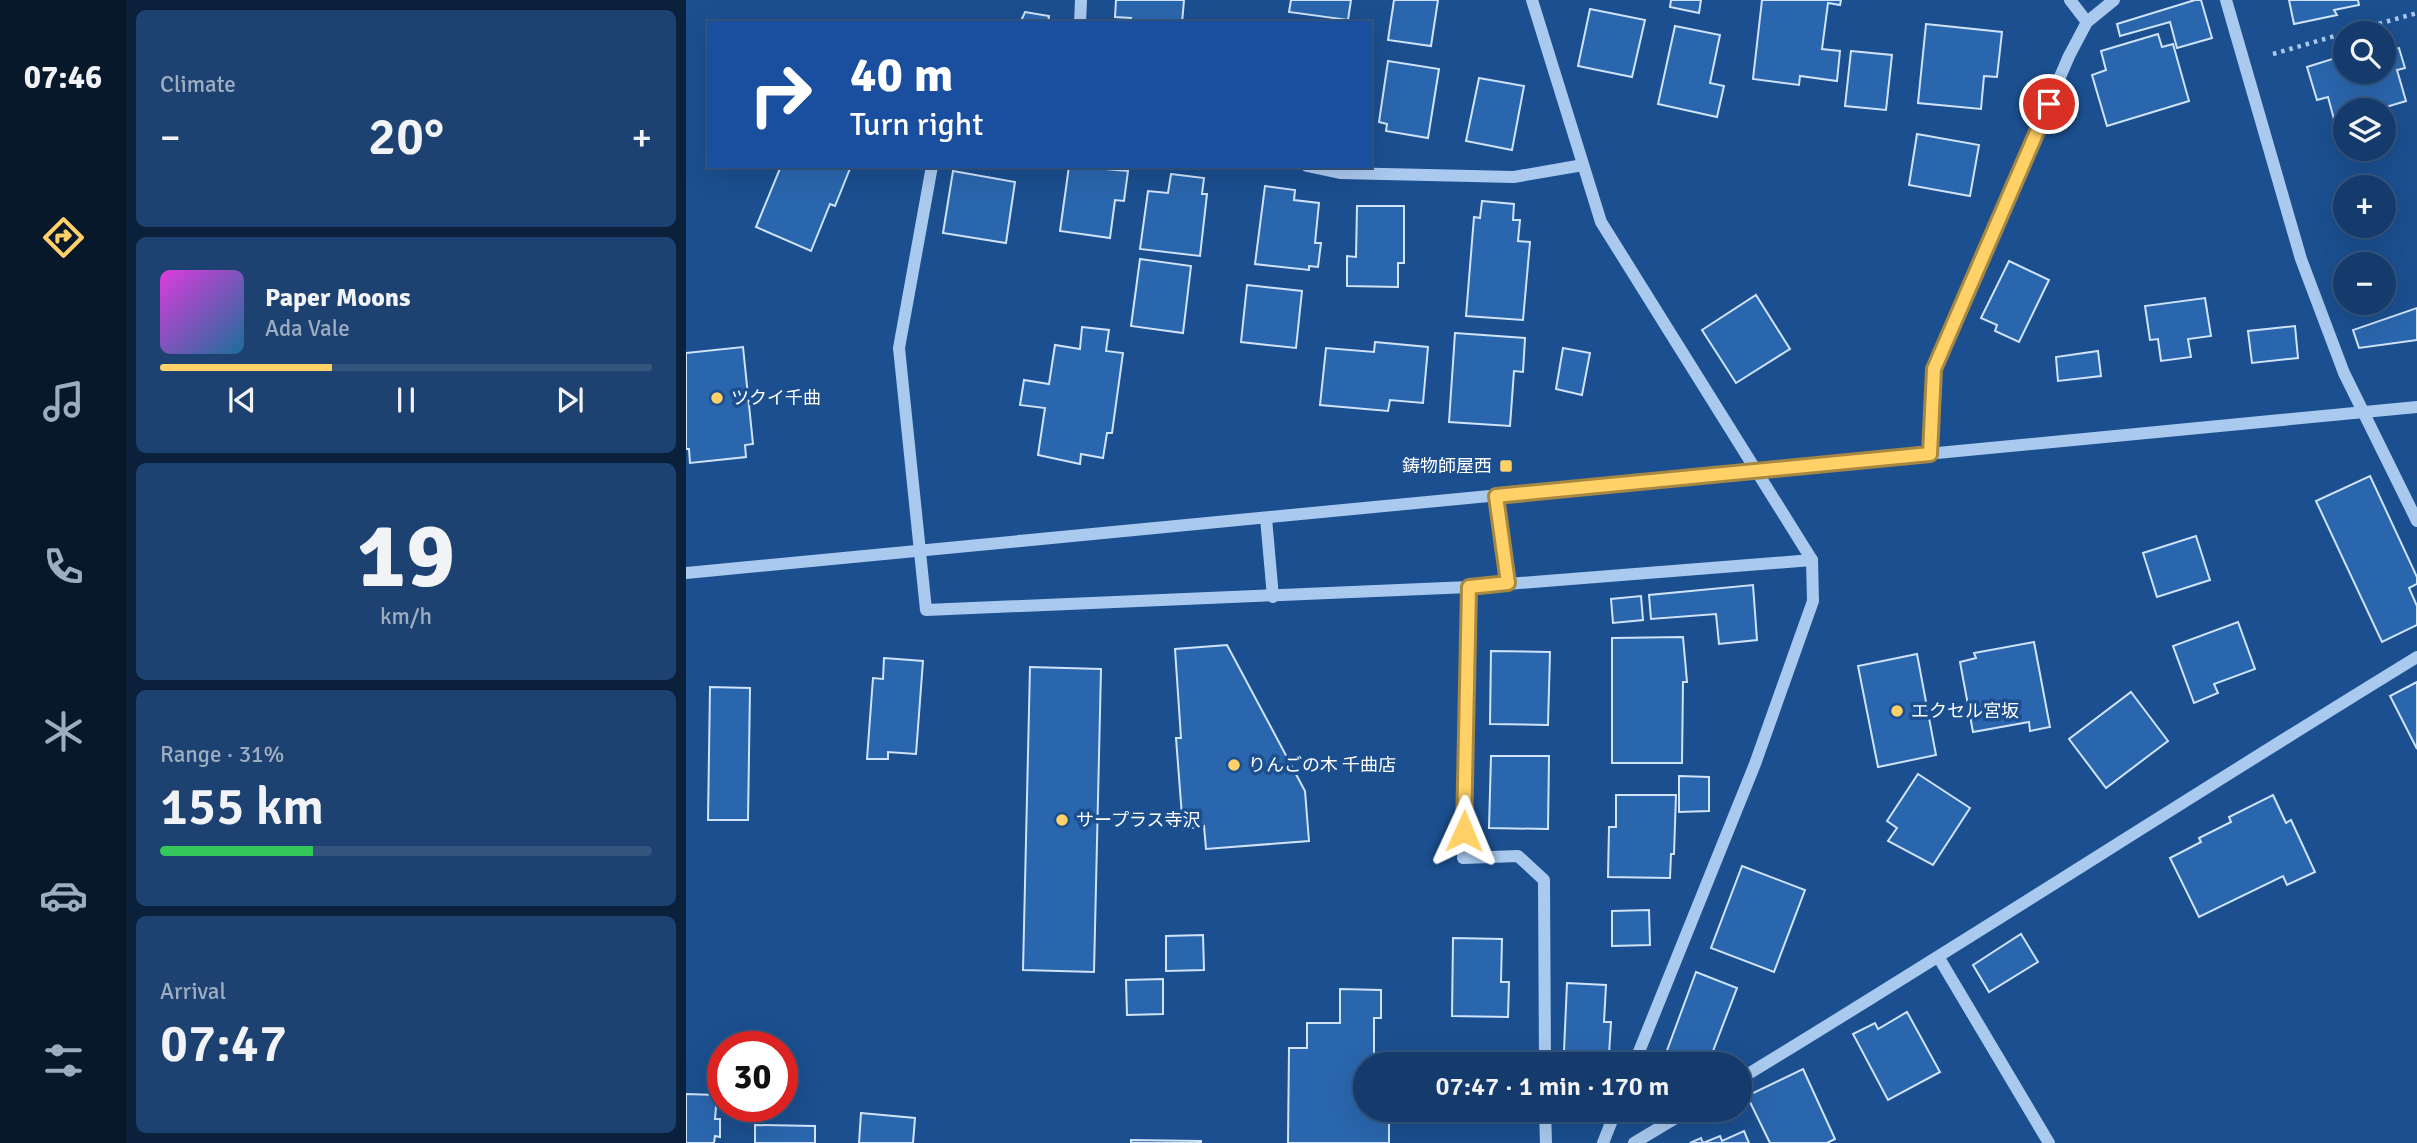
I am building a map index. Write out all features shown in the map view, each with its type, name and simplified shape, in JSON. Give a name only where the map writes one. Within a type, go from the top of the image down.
[{"type":"street","points":[[1080,21],[1081,0]]},
{"type":"street","points":[[1532,0],[1601,222],[1812,560],[1813,601],[1755,764],[1639,1052]]},
{"type":"street","points":[[2070,0],[2087,22]]},
{"type":"street","points":[[1930,454],[1934,369],[2069,56],[2087,22],[2114,0]]},
{"type":"street","points":[[2226,0],[2301,260],[2344,373],[2417,521]]},
{"type":"street","points":[[1316,168],[1340,173],[1514,177],[1583,164]]},
{"type":"street","points":[[932,168],[899,348],[926,610],[1469,587],[1812,560]]},
{"type":"street","points":[[686,573],[2417,407]]},
{"type":"street","points":[[1496,496],[1508,583]]},
{"type":"street","points":[[1266,518],[1273,597]]},
{"type":"street","points":[[1469,587],[1463,858],[1518,856],[1544,880],[1545,1052]]},
{"type":"street","points":[[1752,1072],[1939,958],[2158,816],[2417,657]]},
{"type":"street","points":[[1939,958],[2049,1143]]},
{"type":"street","points":[[1545,1122],[1546,1143]]},
{"type":"street","points":[[1603,1143],[1611,1122]]},
{"type":"street","points":[[1634,1143],[1669,1122]]},
{"type":"path","points":[[2388,21],[2417,13]]},
{"type":"path","points":[[2242,63],[2333,36]]},
{"type":"building","points":[[1116,0],[1184,0],[1182,21],[1130,21],[1131,18],[1115,17]]},
{"type":"building","points":[[1291,0],[1351,0],[1348,20],[1289,12]]},
{"type":"building","points":[[1394,0],[1438,0],[1431,46],[1388,40]]},
{"type":"building","points":[[1671,0],[1701,0],[1699,13],[1670,7]]},
{"type":"building","points":[[1762,0],[1841,0],[1840,5],[1828,3],[1822,49],[1840,51],[1837,81],[1800,76],[1799,85],[1753,79]]},
{"type":"building","points":[[2201,0],[2212,38],[2177,48],[2170,22],[2120,36],[2117,24]]},
{"type":"building","points":[[2289,0],[2358,0],[2359,5],[2334,10],[2337,15],[2294,24]]},
{"type":"building","points":[[1590,9],[1645,20],[1632,77],[1578,66]]},
{"type":"building","points":[[1025,12],[1049,16],[1048,21],[1021,21]]},
{"type":"building","points":[[1926,24],[2002,32],[1997,77],[1984,76],[1981,109],[1918,103]]},
{"type":"building","points":[[1675,26],[1720,35],[1710,83],[1724,86],[1717,117],[1658,104]]},
{"type":"building","points":[[2158,34],[2162,47],[2173,44],[2189,101],[2107,126],[2092,75],[2106,70],[2101,51]]},
{"type":"building","points":[[2396,48],[2399,48],[2405,68],[2397,70],[2406,101],[2396,104],[2396,98],[2333,98],[2333,116],[2328,97],[2317,100],[2307,67],[2333,59],[2333,84],[2396,84]]},
{"type":"building","points":[[1851,51],[1892,55],[1886,110],[1845,106]]},
{"type":"building","points":[[1388,61],[1439,69],[1428,138],[1386,131],[1387,124],[1379,122]]},
{"type":"building","points":[[1479,78],[1524,86],[1512,150],[1466,141]]},
{"type":"building","points":[[1917,134],[1979,145],[1970,196],[1909,185]]},
{"type":"building","points":[[780,168],[850,168],[835,206],[830,204],[811,251],[756,227]]},
{"type":"building","points":[[1069,168],[1128,171],[1124,201],[1115,200],[1110,238],[1060,231]]},
{"type":"building","points":[[953,171],[1015,182],[1006,243],[943,233]]},
{"type":"building","points":[[1171,174],[1204,178],[1202,194],[1207,194],[1200,256],[1140,249],[1148,191],[1168,193]]},
{"type":"building","points":[[1265,186],[1295,190],[1294,200],[1319,203],[1315,243],[1321,243],[1318,267],[1309,266],[1309,270],[1255,264]]},
{"type":"building","points":[[1482,201],[1514,204],[1513,220],[1520,220],[1518,241],[1530,242],[1523,320],[1466,316],[1474,217],[1480,218]]},
{"type":"building","points":[[1357,206],[1404,206],[1404,263],[1398,263],[1398,287],[1347,286],[1347,256],[1356,257]]},
{"type":"building","points":[[1140,259],[1191,266],[1183,333],[1131,326]]},
{"type":"building","points":[[2009,261],[2049,280],[2019,342],[1995,331],[1997,325],[1981,318]]},
{"type":"building","points":[[1247,285],[1302,291],[1296,348],[1241,342]]},
{"type":"building","points":[[1756,295],[1790,349],[1736,383],[1702,330]]},
{"type":"building","points":[[2205,298],[2211,336],[2188,339],[2191,357],[2161,361],[2158,339],[2150,340],[2145,306]]},
{"type":"building","points":[[2417,308],[2417,340],[2359,348],[2353,330]]},
{"type":"building","points":[[2295,326],[2298,358],[2252,363],[2248,331]]},
{"type":"building","points":[[1082,327],[1109,330],[1106,351],[1123,353],[1112,433],[1107,433],[1103,458],[1081,454],[1080,464],[1038,455],[1045,408],[1020,405],[1024,380],[1049,384],[1055,345],[1080,349]]},
{"type":"building","points":[[1455,333],[1525,338],[1523,372],[1514,371],[1510,426],[1449,422]]},
{"type":"building","points":[[1375,342],[1428,347],[1423,403],[1390,400],[1388,411],[1320,405],[1326,348],[1374,352]]},
{"type":"building","name":"ツクイ千曲","points":[[743,347],[753,444],[745,445],[746,457],[690,463],[689,449],[686,449],[686,353]]},
{"type":"building","points":[[1563,348],[1590,353],[1582,395],[1556,389]]},
{"type":"building","points":[[2098,351],[2101,376],[2058,381],[2056,357]]},
{"type":"building","points":[[2370,476],[2417,577],[2417,584],[2409,588],[2417,606],[2417,625],[2382,642],[2316,501]]},
{"type":"building","points":[[2196,536],[2210,580],[2157,597],[2143,553]]},
{"type":"building","points":[[1753,585],[1757,640],[1719,644],[1716,614],[1651,619],[1649,595]]},
{"type":"building","points":[[1641,596],[1643,620],[1613,623],[1611,599]]},
{"type":"building","points":[[2238,622],[2255,669],[2214,684],[2218,693],[2194,703],[2173,646]]},
{"type":"building","points":[[1683,637],[1687,682],[1683,682],[1682,763],[1612,763],[1612,638]]},
{"type":"building","points":[[2034,642],[2050,727],[2030,731],[2029,722],[1973,732],[1960,662],[1976,658],[1974,653]]},
{"type":"building","name":"りんごの木 千曲店","points":[[1227,645],[1305,791],[1309,841],[1206,849],[1204,826],[1183,829],[1176,738],[1181,738],[1175,649]]},
{"type":"building","points":[[1491,651],[1550,652],[1548,725],[1490,724]]},
{"type":"building","name":"エクセル宮坂","points":[[1917,654],[1936,755],[1878,767],[1858,666]]},
{"type":"building","points":[[884,658],[923,661],[916,754],[888,752],[888,759],[867,759],[873,678],[883,679]]},
{"type":"building","name":"サープラス寺沢","points":[[1030,667],[1101,669],[1094,972],[1023,970]]},
{"type":"building","points":[[2417,682],[2417,749],[2390,696]]},
{"type":"building","points":[[710,687],[750,688],[748,820],[708,820]]},
{"type":"building","points":[[2131,692],[2168,741],[2106,788],[2069,739]]},
{"type":"building","points":[[1491,756],[1549,756],[1548,829],[1489,828]]},
{"type":"building","points":[[1918,774],[1970,808],[1933,865],[1888,841],[1897,828],[1887,821]]},
{"type":"building","points":[[1679,776],[1709,777],[1709,811],[1679,812]]},
{"type":"building","points":[[1616,795],[1676,795],[1674,854],[1671,854],[1670,878],[1608,877],[1609,827],[1616,827]]},
{"type":"building","points":[[2273,795],[2286,823],[2291,820],[2315,872],[2287,885],[2283,876],[2199,917],[2170,858],[2201,842],[2199,838],[2231,822],[2229,817]]},
{"type":"building","points":[[1742,866],[1805,890],[1774,972],[1711,948]]},
{"type":"building","points":[[1649,910],[1650,945],[1612,946],[1612,911]]},
{"type":"building","points":[[2021,934],[2038,962],[1989,992],[1973,965]]},
{"type":"building","points":[[1203,935],[1204,970],[1166,971],[1166,936]]},
{"type":"building","points":[[1453,938],[1502,939],[1501,982],[1509,982],[1508,1017],[1452,1016]]},
{"type":"building","points":[[1696,972],[1737,988],[1713,1052],[1666,1052]]},
{"type":"building","points":[[1163,979],[1163,1014],[1127,1015],[1126,980]]},
{"type":"building","points":[[1567,983],[1606,985],[1604,1022],[1611,1022],[1609,1052],[1564,1051]]},
{"type":"building","points":[[1340,989],[1381,990],[1381,1018],[1374,1018],[1374,1052],[1353,1052],[1353,1122],[1389,1122],[1389,1143],[1288,1143],[1289,1048],[1307,1048],[1307,1023],[1340,1023]]},
{"type":"building","points":[[1907,1012],[1940,1072],[1888,1100],[1853,1034],[1875,1023],[1878,1029]]},
{"type":"building","points":[[1803,1069],[1835,1139],[1827,1143],[1770,1143],[1752,1106],[1752,1094]]},
{"type":"building","points":[[686,1094],[707,1095],[707,1122],[720,1122],[720,1137],[715,1136],[714,1143],[686,1143]]},
{"type":"building","points":[[861,1113],[915,1118],[913,1143],[859,1143]]},
{"type":"building","points":[[755,1125],[815,1126],[815,1143],[755,1143]]},
{"type":"building","points":[[1744,1131],[1749,1143],[1703,1143],[1720,1136],[1722,1141]]},
{"type":"building","points":[[1701,1138],[1703,1143],[1690,1143]]},
{"type":"building","points":[[1131,1140],[1201,1141],[1201,1143],[1131,1143]]},
{"type":"place","name":"ツクイ千曲","points":[[717,398]]},
{"type":"place","name":"鋳物師屋西","points":[[1506,466]]},
{"type":"place","name":"エクセル宮坂","points":[[1897,711]]},
{"type":"place","name":"りんごの木 千曲店","points":[[1234,765]]},
{"type":"place","name":"サープラス寺沢","points":[[1062,820]]},
{"type":"route","points":[[1464,831],[1469,587],[1508,583],[1496,496],[1930,454],[1934,369],[2049,104]]}]
